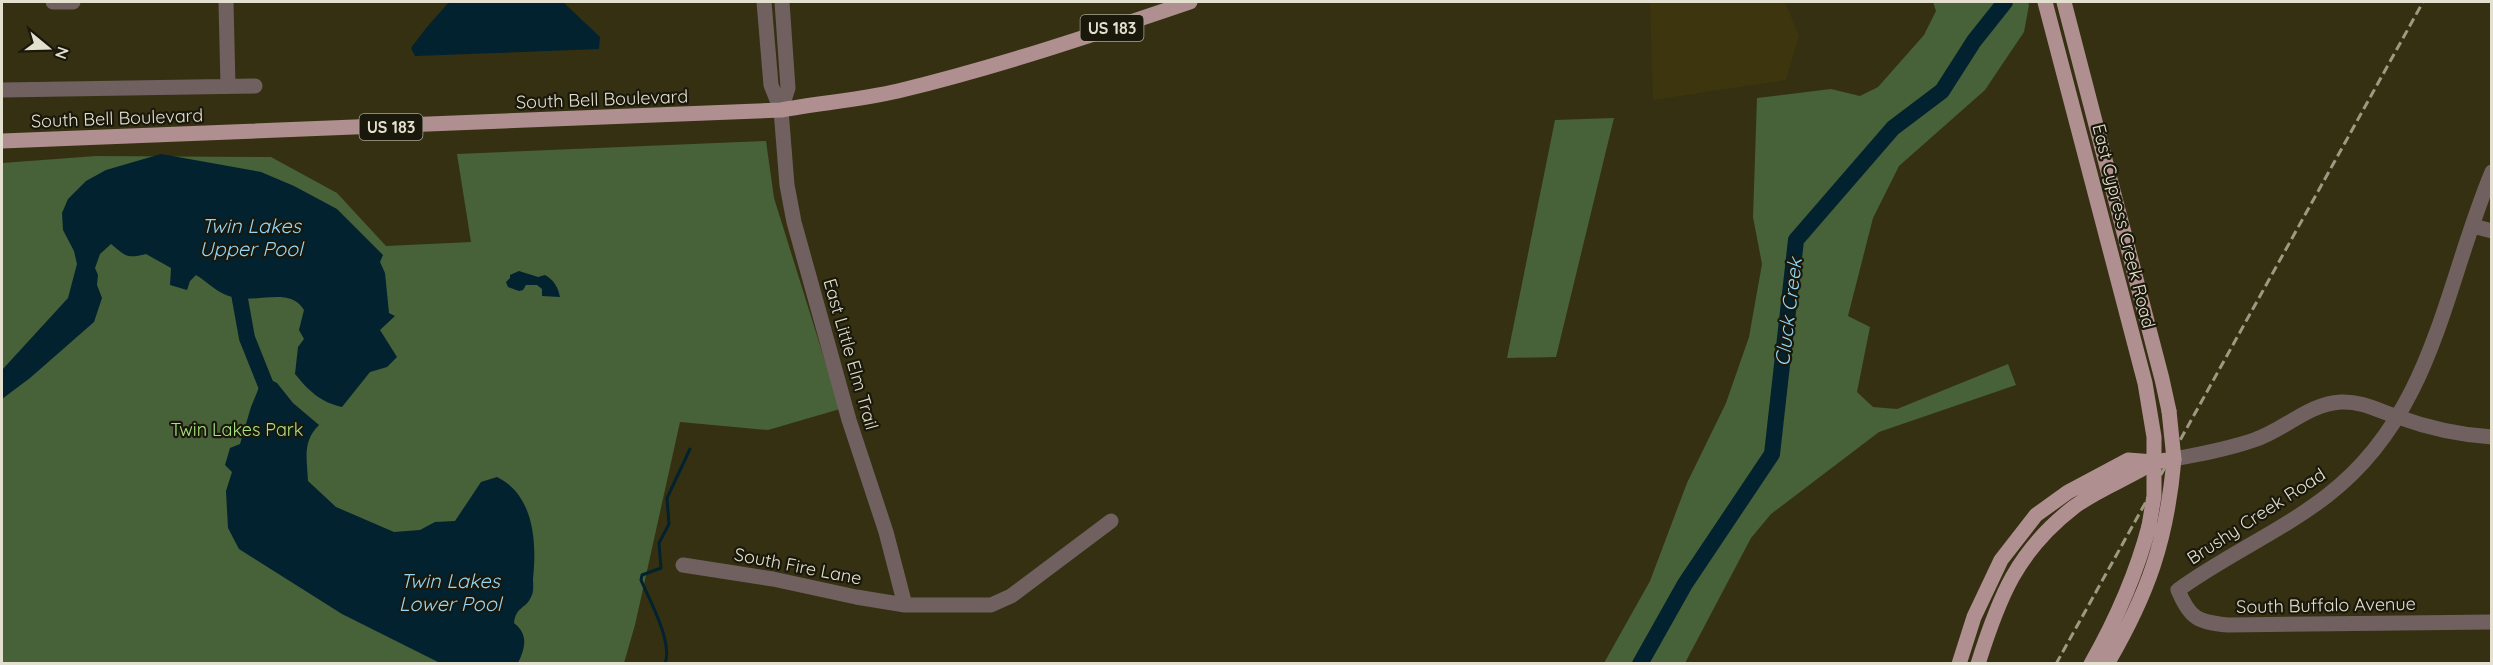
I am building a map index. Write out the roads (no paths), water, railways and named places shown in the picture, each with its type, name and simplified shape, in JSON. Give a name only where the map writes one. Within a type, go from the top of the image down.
[{"type":"main road","name":"South Bell Boulevard","points":[[2,141],[781,110],[895,91],[963,74],[1034,54],[1190,2]]},
{"type":"main road","name":"East Cypress Creek Road","points":[[2046,2],[2145,383],[2154,437],[2148,461]]},
{"type":"main road","name":"East Cypress Creek Road","points":[[2064,2],[2163,379],[2181,458]]},
{"type":"main road","points":[[2072,101],[2090,100]]},
{"type":"main road","points":[[1959,663],[1974,617],[2001,560],[2036,515],[2094,476],[2128,460],[2181,458]]},
{"type":"main road","name":"Brushy Creek Road","points":[[2107,663],[2152,575],[2164,532],[2172,485],[2181,458]]},
{"type":"main road","points":[[1978,663],[1994,612],[2012,575],[2038,540],[2075,506],[2133,475],[2148,461]]},
{"type":"main road","points":[[2091,663],[2109,632],[2133,578],[2149,526],[2154,496],[2148,461]]},
{"type":"street","points":[[53,2],[73,2]]},
{"type":"street","points":[[226,2],[228,86]]},
{"type":"street","points":[[764,2],[771,85],[781,110]]},
{"type":"street","points":[[781,110],[789,88],[782,2]]},
{"type":"street","points":[[2,90],[255,86]]},
{"type":"street","name":"East Little Elm Trail","points":[[781,110],[794,222],[845,408],[886,532],[906,605]]},
{"type":"street","name":"Brushy Creek Road","points":[[2178,590],[2328,495],[2367,459],[2397,417],[2432,349],[2492,172]]},
{"type":"street","points":[[2473,226],[2492,231]]},
{"type":"street","points":[[2181,458],[2255,440],[2323,404],[2342,402],[2361,404],[2450,432],[2492,437]]},
{"type":"street","name":"South Fire Lane","points":[[682,565],[773,579],[906,605],[991,605],[1011,596],[1111,521]]},
{"type":"street","name":"South Buffalo Avenue","points":[[2178,590],[2185,607],[2194,618],[2228,626],[2492,622]]},
{"type":"water","points":[[449,2],[563,2],[600,37],[599,49],[415,56],[411,48]]},
{"type":"water","name":"Twin Lakes Upper Pool","points":[[161,154],[261,172],[294,186],[337,209],[383,255],[380,262],[385,273],[389,313],[395,316],[380,330],[397,357],[387,367],[370,372],[342,407],[327,402],[310,391],[295,374],[298,347],[304,339],[299,330],[304,310],[298,303],[281,297],[241,299],[232,297],[217,290],[196,275],[190,281],[187,290],[170,285],[171,268],[146,254],[127,255],[111,244],[100,254],[95,268],[98,275],[97,285],[102,298],[94,322],[30,378],[2,399],[2,370],[68,298],[77,264],[74,251],[63,230],[62,213],[68,199],[86,181],[106,170]]},
{"type":"water","points":[[519,271],[538,277],[545,275],[555,284],[560,297],[542,296],[542,289],[537,285],[526,285],[523,290],[519,291],[508,287],[506,282],[510,275]]},
{"type":"water","name":"Twin Lakes Lower Pool","points":[[258,373],[269,374],[269,379],[277,383],[293,403],[319,425],[308,444],[308,481],[336,507],[394,532],[420,530],[435,522],[455,521],[481,482],[497,477],[519,495],[530,521],[534,550],[533,593],[529,601],[517,613],[514,623],[524,637],[518,663],[440,663],[342,614],[239,549],[228,528],[226,491],[232,472],[225,465],[230,448],[240,444],[260,385]]},
{"type":"waterway","name":"Cluck Creek","points":[[1640,664],[1685,584],[1772,454],[1796,240],[1893,128],[1942,91],[1974,41],[2005,2]]},
{"type":"waterway","points":[[236,277],[247,338],[269,393]]},
{"type":"waterway","points":[[665,664],[667,655],[663,633],[641,580],[642,575],[661,568],[659,543],[669,524],[667,498],[690,449]]},
{"type":"railway","points":[[2056,664],[2423,2]]},
{"type":"park label","name":"Twin Lakes Park","points":[[237,429]]}]
